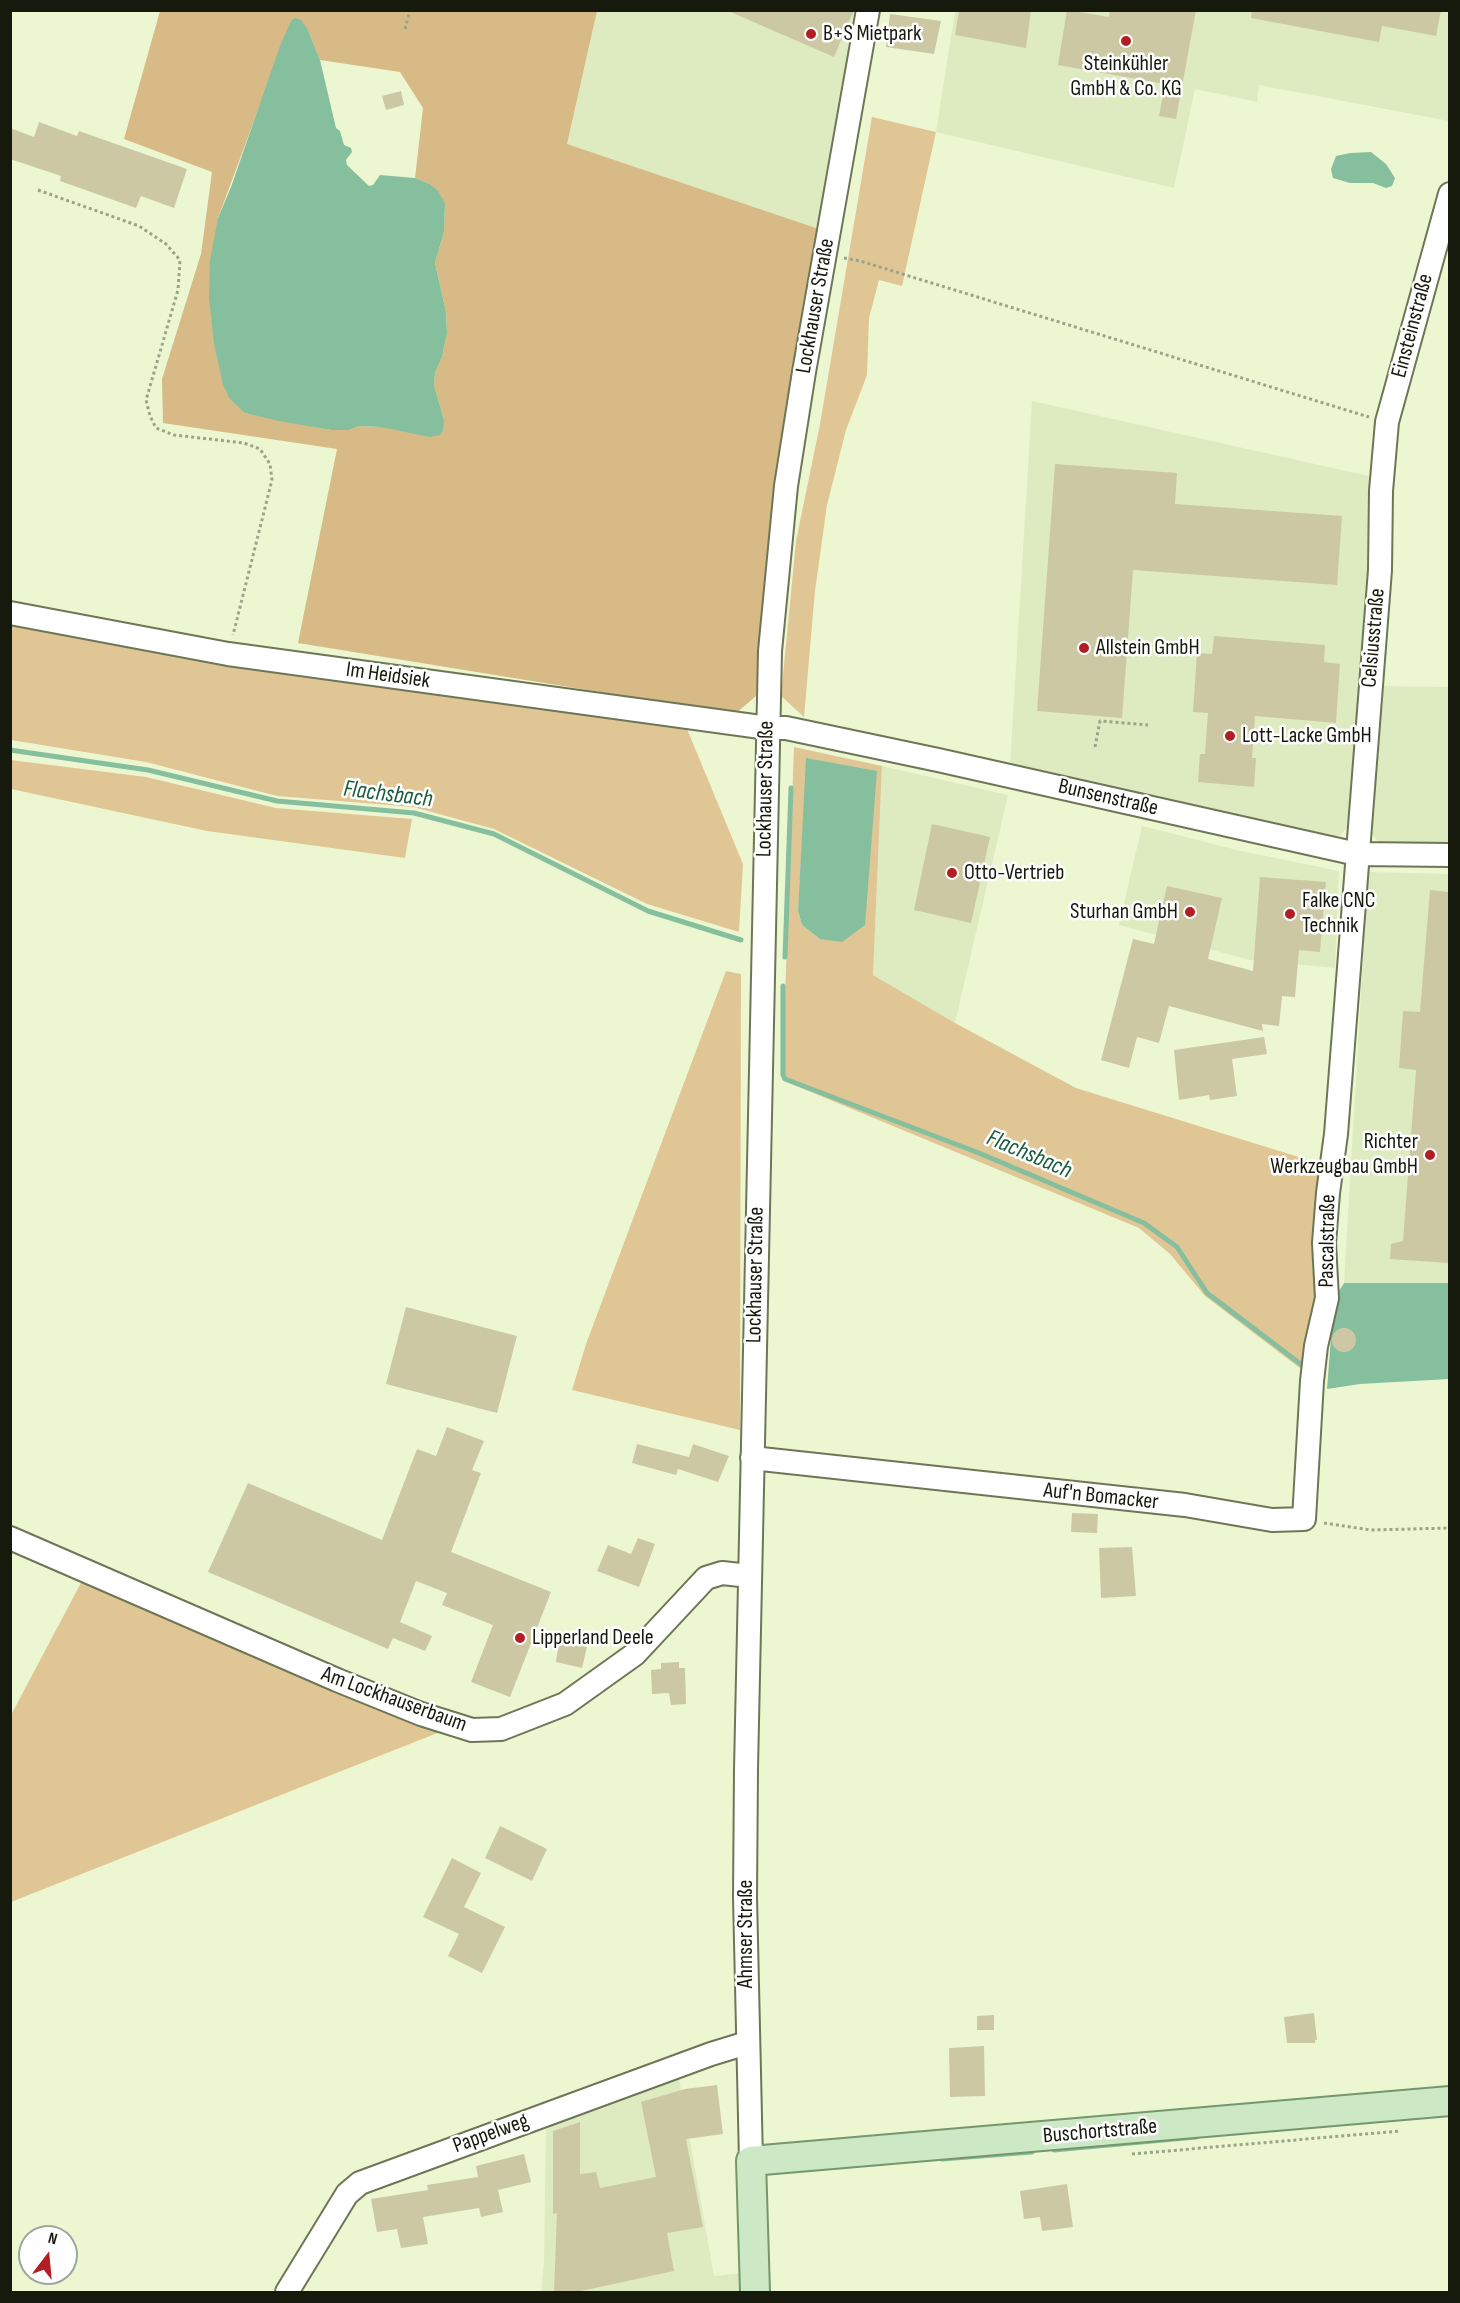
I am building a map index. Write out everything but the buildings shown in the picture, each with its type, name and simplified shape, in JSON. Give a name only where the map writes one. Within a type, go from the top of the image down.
[{"type":"main road","name":"Buschortstraße","points":[[751,2161],[1449,2100]]},
{"type":"main road","name":"Ahmser Straße","points":[[751,2161],[755,2292]]},
{"type":"street","name":"Lockhauser Straße","points":[[750,1575],[770,651],[786,486],[868,10]]},
{"type":"street","name":"Einsteinstraße","points":[[1387,422],[1449,195]]},
{"type":"street","name":"Celsiusstraße","points":[[1357,854],[1380,570],[1387,422]]},
{"type":"street","name":"Im Heidsiek","points":[[10,613],[228,654],[768,729]]},
{"type":"street","name":"Bunsenstraße","points":[[768,729],[786,728],[938,760],[1357,854],[1449,855]]},
{"type":"street","name":"Pascalstraße","points":[[1305,1520],[1311,1381],[1327,1298],[1324,1244],[1336,1134],[1357,854]]},
{"type":"street","name":"Auf'n Bomacker","points":[[752,1458],[1185,1505],[1272,1520],[1305,1520]]},
{"type":"street","name":"Am Lockhauserbaum","points":[[10,1538],[338,1680],[421,1714],[472,1730],[501,1729],[566,1704],[635,1654],[706,1578],[722,1573],[750,1575]]},
{"type":"street","name":"Ahmser Straße","points":[[750,1575],[745,1885],[751,2161]]},
{"type":"street","name":"Pappelweg","points":[[287,2292],[347,2194],[360,2183],[711,2054],[747,2043]]},
{"type":"path","points":[[405,29],[410,10]]},
{"type":"path","points":[[38,190],[139,226],[166,244],[180,260],[178,290],[146,400],[156,428],[174,435],[244,443],[260,449],[270,464],[272,480],[228,654]]},
{"type":"path","points":[[860,261],[1387,422]]},
{"type":"path","points":[[1095,747],[1100,721],[1148,725]]},
{"type":"path","points":[[1305,1520],[1371,1530],[1449,1528]]},
{"type":"shaded area","points":[[160,11],[597,11],[567,144],[819,229],[772,516],[756,696],[735,714],[298,643],[337,449],[163,423],[162,379],[201,254],[212,172],[124,139]],"holes":[[[291,21],[308,30],[320,60],[400,72],[423,108],[415,178],[430,184],[445,203],[444,232],[435,263],[446,312],[447,332],[442,357],[435,373],[434,385],[444,420],[331,430],[245,413],[218,218]]]},
{"type":"shaded area","points":[[597,11],[857,11],[819,229],[567,144]]},
{"type":"shaded area","points":[[955,11],[1449,11],[1449,121],[1259,85],[1257,102],[1195,89],[1174,188],[936,132]]},
{"type":"shaded area","points":[[295,18],[301,20],[308,30],[320,60],[336,128],[340,131],[344,145],[351,148],[352,152],[346,160],[347,165],[369,186],[373,185],[380,175],[415,178],[430,184],[438,191],[445,203],[444,232],[435,263],[446,312],[447,333],[442,357],[435,373],[434,385],[444,420],[440,435],[430,437],[381,427],[359,426],[349,430],[331,430],[279,421],[245,413],[229,398],[223,384],[214,344],[209,298],[210,261],[218,218],[280,46],[291,21]]},
{"type":"shaded area","points":[[872,117],[936,132],[902,286],[879,280],[869,318],[867,375],[846,430],[827,505],[815,591],[804,717],[781,696],[796,541],[820,424]]},
{"type":"shaded area","points":[[1371,152],[1386,164],[1395,178],[1392,186],[1386,188],[1373,183],[1350,183],[1333,178],[1331,169],[1336,156]]},
{"type":"shaded area","points":[[1032,401],[1378,478],[1349,826],[1336,839],[1010,766]]},
{"type":"shaded area","points":[[10,624],[149,652],[687,729],[743,864],[739,932],[647,904],[494,829],[413,807],[277,796],[146,762],[11,740]]},
{"type":"shaded area","points":[[1380,686],[1449,687],[1449,846],[1381,845],[1367,828]]},
{"type":"shaded area","points":[[794,747],[882,766],[873,975],[955,1023],[1076,1088],[1318,1163],[1315,1263],[1320,1302],[1305,1372],[1205,1296],[1170,1254],[1139,1228],[782,1080]],"holes":[[[807,758],[820,939],[802,925],[798,911]]]},
{"type":"shaded area","points":[[806,758],[877,771],[865,925],[842,942],[820,939],[802,925],[798,911]]},
{"type":"shaded area","points":[[11,760],[146,777],[276,808],[412,819],[405,858],[207,831],[11,789]]},
{"type":"shaded area","points":[[882,766],[1008,795],[955,1023],[873,975]]},
{"type":"shaded area","points":[[1142,826],[1241,851],[1339,871],[1335,968],[1250,960],[1119,925]]},
{"type":"shaded area","points":[[1368,872],[1449,874],[1449,1283],[1344,1283]]},
{"type":"shaded area","points":[[726,971],[741,974],[740,1430],[572,1390],[586,1344]]},
{"type":"shaded area","points":[[1344,1283],[1449,1283],[1449,1379],[1360,1384],[1327,1389],[1334,1299]]},
{"type":"shaded area","points":[[83,1579],[337,1693],[445,1730],[11,1902],[11,1715]]},
{"type":"shaded area","points":[[678,2073],[714,2276],[743,2273],[744,2292],[541,2292],[544,2261],[546,2122]]},
{"type":"waterway","name":"Flachsbach","points":[[10,750],[148,770],[277,801],[414,813],[494,834],[648,911],[741,940]]},
{"type":"waterway","points":[[785,957],[791,788]]},
{"type":"waterway","name":"Flachsbach","points":[[783,986],[783,1075],[785,1079],[979,1153],[1144,1223],[1177,1247],[1207,1293],[1302,1365]]},
{"type":"waterway","points":[[1054,2150],[1196,2137]]},
{"type":"waterway","points":[[942,2159],[1032,2152]]},
{"type":"place","name":"B+S Mietpark","points":[[811,34]]},
{"type":"place","name":"Steinkühler GmbH & Co. KG","points":[[1126,41]]},
{"type":"place","name":"Allstein GmbH","points":[[1084,648]]},
{"type":"place","name":"Lott-Lacke GmbH","points":[[1230,736]]},
{"type":"place","name":"Otto-Vertrieb","points":[[952,873]]},
{"type":"place","name":"Sturhan GmbH","points":[[1190,912]]},
{"type":"place","name":"Falke CNC Technik","points":[[1290,914]]},
{"type":"place","name":"Richter Werkzeugbau GmbH","points":[[1430,1155]]},
{"type":"place","name":"Lipperland Deele","points":[[520,1638]]}]
